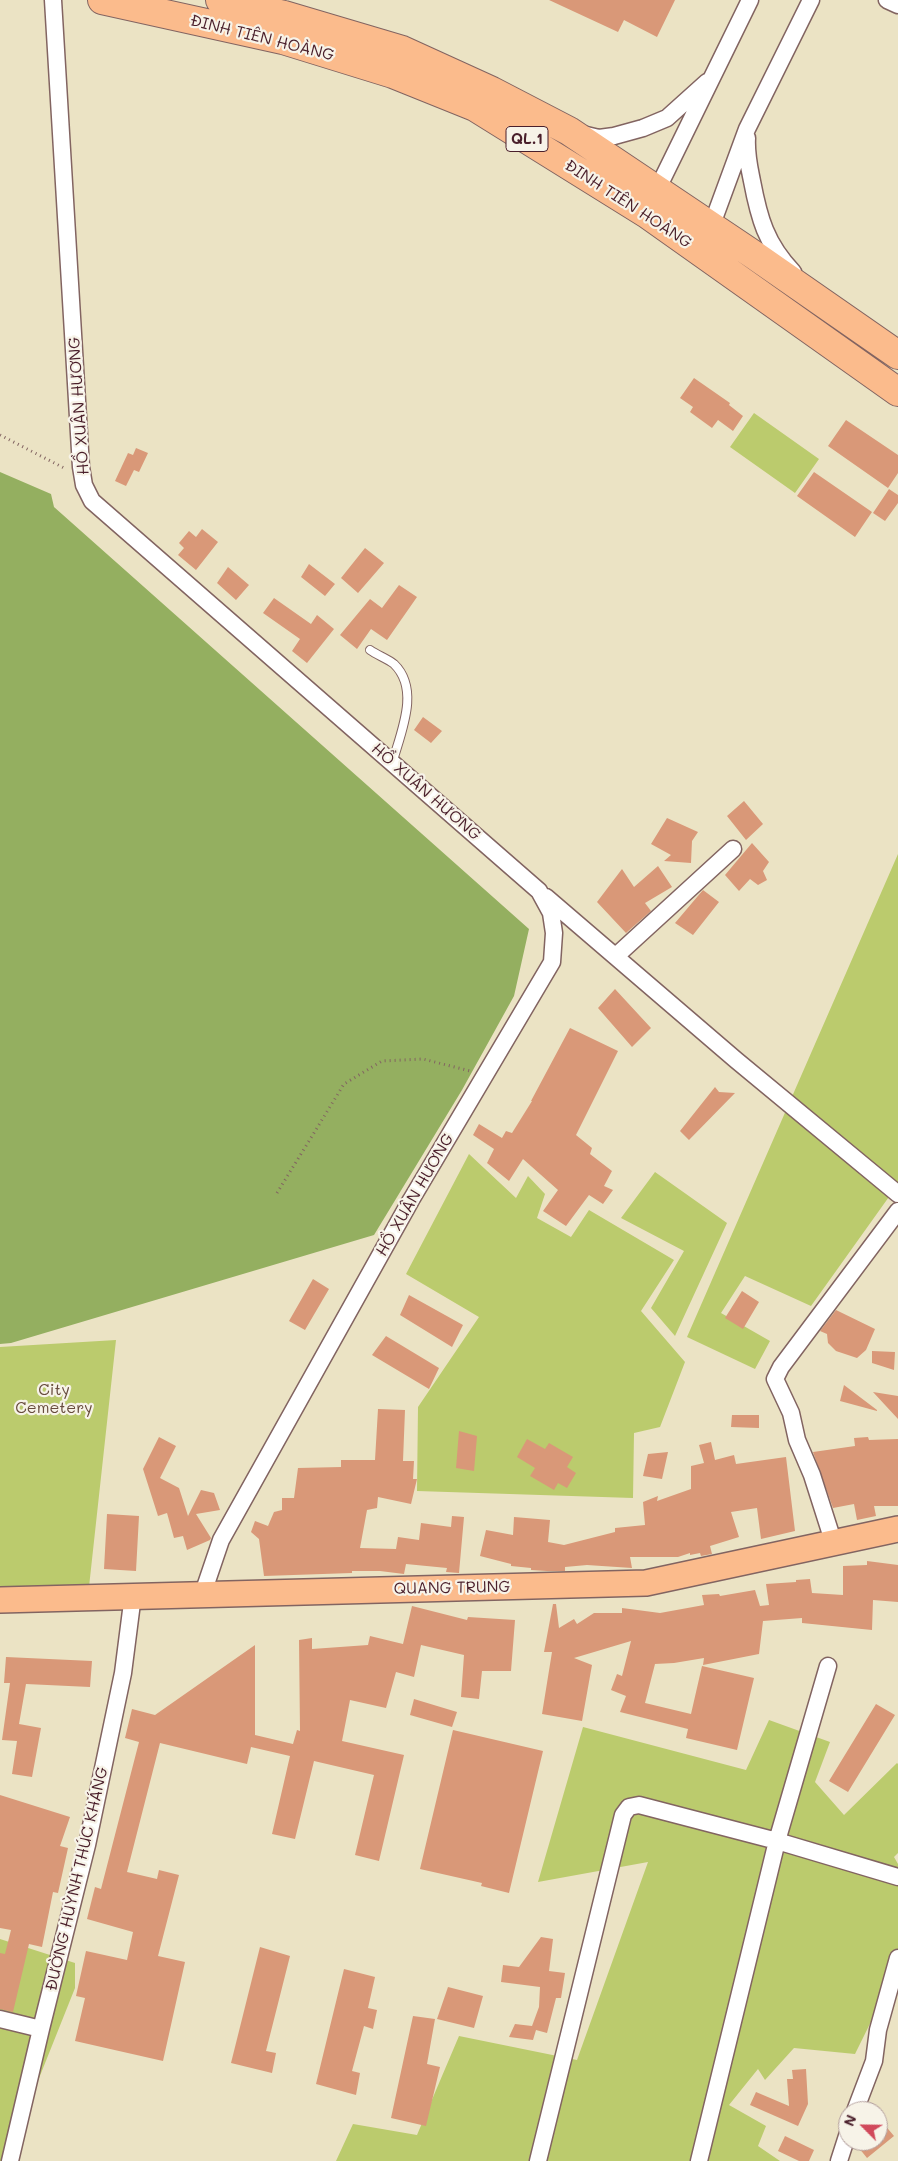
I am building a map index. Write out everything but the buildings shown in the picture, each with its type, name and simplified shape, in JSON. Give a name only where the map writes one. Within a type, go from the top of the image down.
[{"type":"highway","name":"ĐINH TIÊN HOÀNG","points":[[102,0],[283,40],[393,74],[475,108],[647,214],[898,392]]},
{"type":"highway","name":"ĐINH TIÊN HOÀNG","points":[[220,0],[284,15],[402,50],[492,91],[569,131],[898,355]]},
{"type":"main road","name":"QUANG TRUNG","points":[[0,1600],[203,1593],[646,1583],[898,1529]]},
{"type":"street","name":"HỒ XUÂN HƯƠNG","points":[[53,0],[83,478],[84,486],[92,501],[539,891],[551,913],[554,933],[552,962],[402,1217],[221,1540],[203,1593]]},
{"type":"street","points":[[657,190],[750,0]]},
{"type":"street","points":[[711,227],[747,128],[811,0]]},
{"type":"street","points":[[887,0],[898,5]]},
{"type":"street","points":[[569,131],[599,138],[643,128],[667,118],[713,78]]},
{"type":"street","points":[[747,128],[746,157],[757,210],[768,239],[784,263],[822,302]]},
{"type":"street","points":[[616,956],[733,849]]},
{"type":"street","points":[[539,891],[736,1060],[898,1194]]},
{"type":"street","points":[[834,1544],[812,1475],[797,1440],[791,1413],[775,1379],[781,1367],[898,1212]]},
{"type":"street","name":"ĐƯỜNG HUỲNH THÚC KHÁNG","points":[[10,2161],[87,1846],[123,1673],[133,1595]]},
{"type":"street","points":[[699,2161],[777,1841],[828,1666]]},
{"type":"street","points":[[538,2161],[623,1815],[629,1807],[639,1805],[777,1841],[898,1877]]},
{"type":"street","points":[[858,2101],[874,2060],[878,2030],[898,1958]]},
{"type":"street","points":[[0,2019],[41,2028]]},
{"type":"lane","points":[[370,650],[394,664],[406,685],[408,704],[392,764]]},
{"type":"path","points":[[0,435],[83,478]]},
{"type":"path","points":[[277,1193],[344,1084],[382,1062],[422,1059],[485,1074]]},
{"type":"green space","points":[[754,413],[819,459],[795,493],[730,447]]},
{"type":"green space","points":[[0,472],[51,494],[54,507],[529,929],[514,996],[462,1090],[374,1235],[11,1343],[0,1344]]},
{"type":"green space","points":[[898,854],[898,1197],[891,1194],[811,1306],[745,1276],[721,1313],[770,1341],[755,1369],[687,1337]]},
{"type":"green space","points":[[469,1154],[516,1198],[528,1176],[545,1194],[537,1218],[571,1237],[589,1210],[674,1260],[641,1311],[685,1362],[660,1427],[634,1433],[633,1498],[417,1491],[418,1407],[479,1317],[406,1274]]},
{"type":"green space","points":[[655,1172],[727,1223],[675,1336],[651,1308],[684,1251],[621,1218]]},
{"type":"green space","name":"City Cemetery","points":[[116,1340],[88,1596],[0,1597],[0,1347]]},
{"type":"green space","points":[[769,1720],[830,1742],[815,1782],[844,1815],[898,1764],[898,1853],[894,1857],[898,1864],[898,1967],[855,2054],[794,2048],[765,2080],[758,2069],[729,2105],[766,2126],[758,2146],[780,2161],[336,2161],[353,2124],[417,2135],[459,2036],[577,2060],[648,1862],[538,1882],[583,1727],[746,1770]]},
{"type":"green space","points":[[0,1939],[75,1963],[75,1988],[6,2161],[0,2161]]}]
